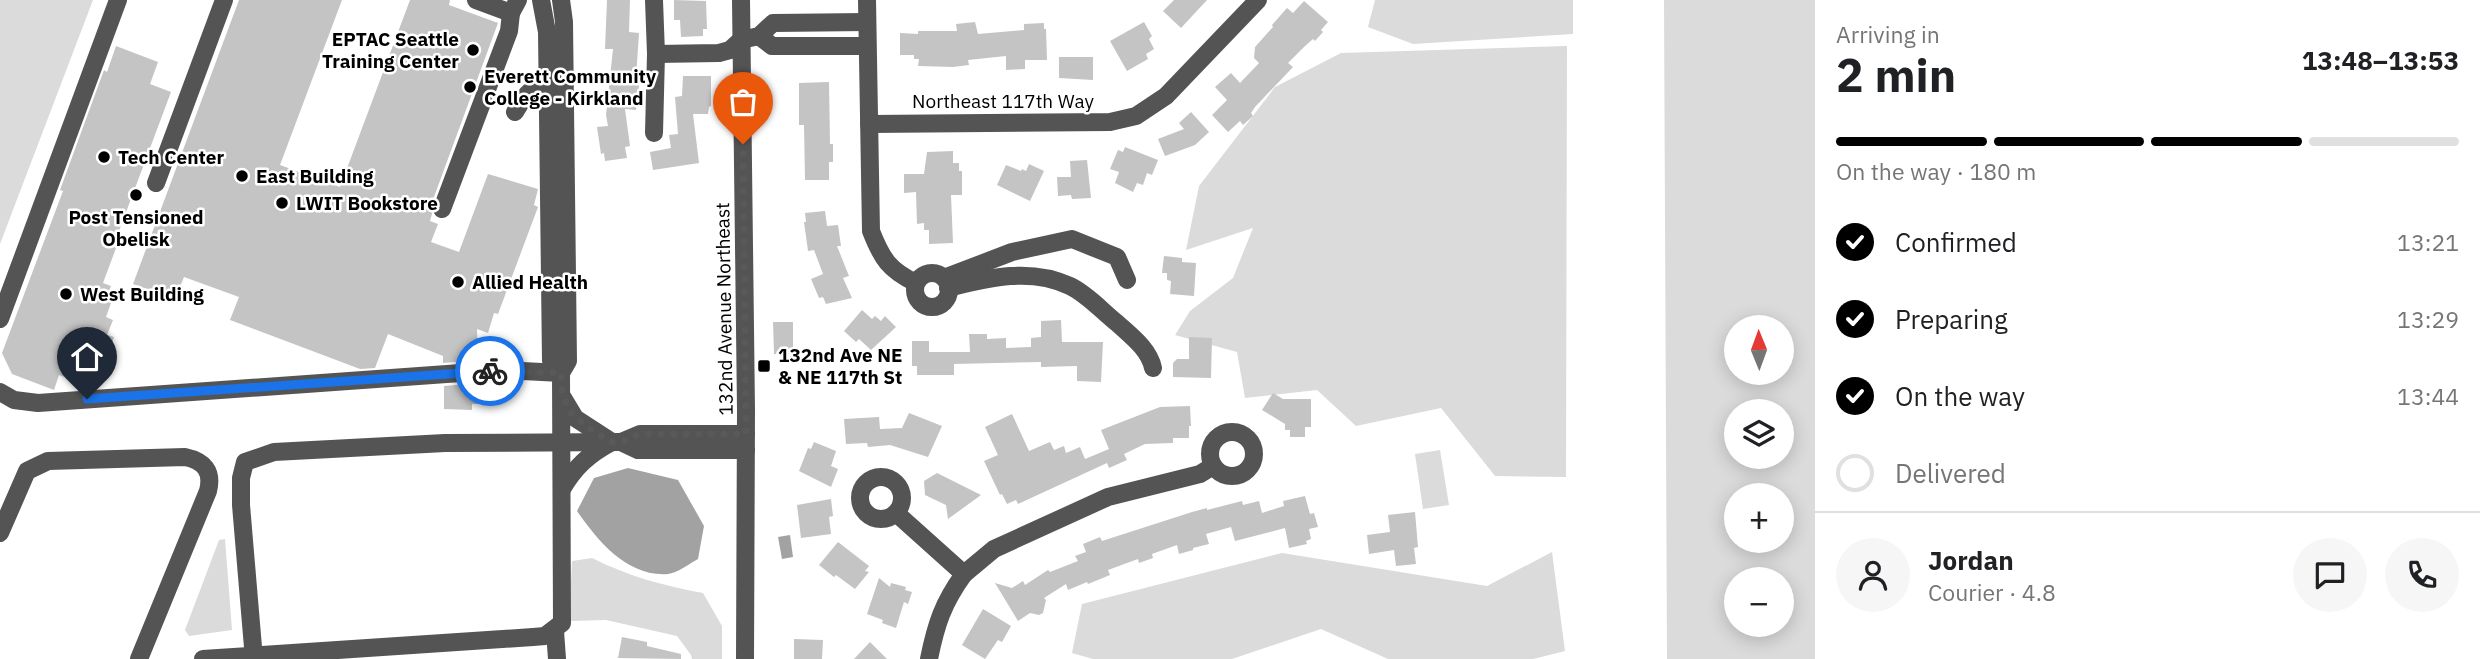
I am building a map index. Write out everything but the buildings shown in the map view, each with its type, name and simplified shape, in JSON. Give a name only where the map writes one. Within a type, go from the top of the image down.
[{"type":"street","points":[[0,319],[118,0]]},
{"type":"street","points":[[156,183],[224,0]]},
{"type":"street","points":[[442,209],[509,31],[515,7],[475,0]]},
{"type":"street","points":[[203,659],[545,636],[555,631],[562,623],[561,373],[569,362],[565,210],[557,86],[541,0]]},
{"type":"street","points":[[557,86],[565,23],[561,0]]},
{"type":"street","points":[[654,0],[654,133]]},
{"type":"street","name":"132nd Avenue Northeast","points":[[740,0],[750,38],[745,659]]},
{"type":"street","points":[[867,0],[871,231],[881,256],[897,274],[916,283]]},
{"type":"street","name":"Northeast 117th Way","points":[[869,124],[1110,122],[1136,116],[1166,96],[1258,0]]},
{"type":"street","points":[[656,54],[719,54],[773,23],[867,22]]},
{"type":"street","points":[[750,38],[772,46],[867,46]]},
{"type":"street","points":[[515,112],[528,91],[557,86]]},
{"type":"street","points":[[946,283],[1012,252],[1072,239],[1117,257],[1127,280]]},
{"type":"street","points":[[946,283],[947,297],[943,302],[931,307],[919,302],[916,283],[920,278],[932,273],[946,283],[1010,275],[1034,276],[1071,287],[1137,340],[1151,359],[1153,368]]},
{"type":"street","points":[[0,392],[15,401],[38,403],[503,370],[561,373]]},
{"type":"street","points":[[562,395],[575,418],[616,442]]},
{"type":"street","points":[[562,489],[581,463],[593,452],[640,434],[746,442]]},
{"type":"street","points":[[253,657],[241,505],[241,478],[245,462],[274,452],[445,443],[616,442]]},
{"type":"street","points":[[0,533],[27,471],[48,461],[185,457],[205,465],[211,481],[208,491],[139,659]]},
{"type":"street","points":[[929,659],[937,621],[950,594],[964,574],[994,549],[1108,497],[1200,474],[1213,466]]},
{"type":"street","points":[[896,513],[964,574]]},
{"type":"street","points":[[555,631],[557,659]]},
{"type":"shaded area","points":[[0,0],[93,0],[0,244]]},
{"type":"shaded area","points":[[1375,0],[1573,0],[1573,34],[1413,44],[1368,27]]},
{"type":"shaded area","points":[[1664,0],[1815,0],[1815,659],[1667,659]]},
{"type":"shaded area","points":[[1567,46],[1566,477],[1495,476],[1441,408],[1356,426],[1317,390],[1245,398],[1237,352],[1175,335],[1190,311],[1233,278],[1253,228],[1186,250],[1199,186],[1275,87],[1341,53]]},
{"type":"shaded area","points":[[1440,450],[1449,505],[1423,509],[1415,454]]},
{"type":"shaded area","points":[[628,468],[678,480],[704,526],[698,559],[668,574],[639,570],[615,555],[585,522],[577,511],[594,478]]},
{"type":"shaded area","points":[[790,535],[793,557],[782,559],[778,537]]},
{"type":"shaded area","points":[[225,539],[232,630],[189,636],[185,630],[219,540]]},
{"type":"shaded area","points":[[1552,552],[1565,651],[1533,659],[1388,659],[1321,629],[1232,659],[1093,659],[1072,653],[1082,604],[1282,553],[1487,586]]},
{"type":"shaded area","points":[[592,558],[646,580],[703,593],[722,626],[722,659],[692,659],[677,636],[606,620],[569,621],[572,561]]},
{"type":"way so far","points":[[490,371],[540,370],[561,373],[562,395],[572,414],[612,442],[621,442],[640,434],[746,434],[743,144]]},
{"type":"place","name":"EPTAC Seattle Training Center","points":[[473,50]]},
{"type":"place","name":"Everett Community College - Kirkland","points":[[470,87]]},
{"type":"place","name":"Tech Center","points":[[104,157]]},
{"type":"place","name":"East Building","points":[[242,176]]},
{"type":"place","name":"Post Tensioned Obelisk","points":[[136,195]]},
{"type":"place","name":"LWIT Bookstore","points":[[282,203]]},
{"type":"place","name":"Allied Health","points":[[458,282]]},
{"type":"place","name":"West Building","points":[[66,294]]},
{"type":"place","name":"132nd Ave NE & NE 117th St","points":[[764,366]]},
{"type":"route","points":[[87,399],[490,371]]}]
